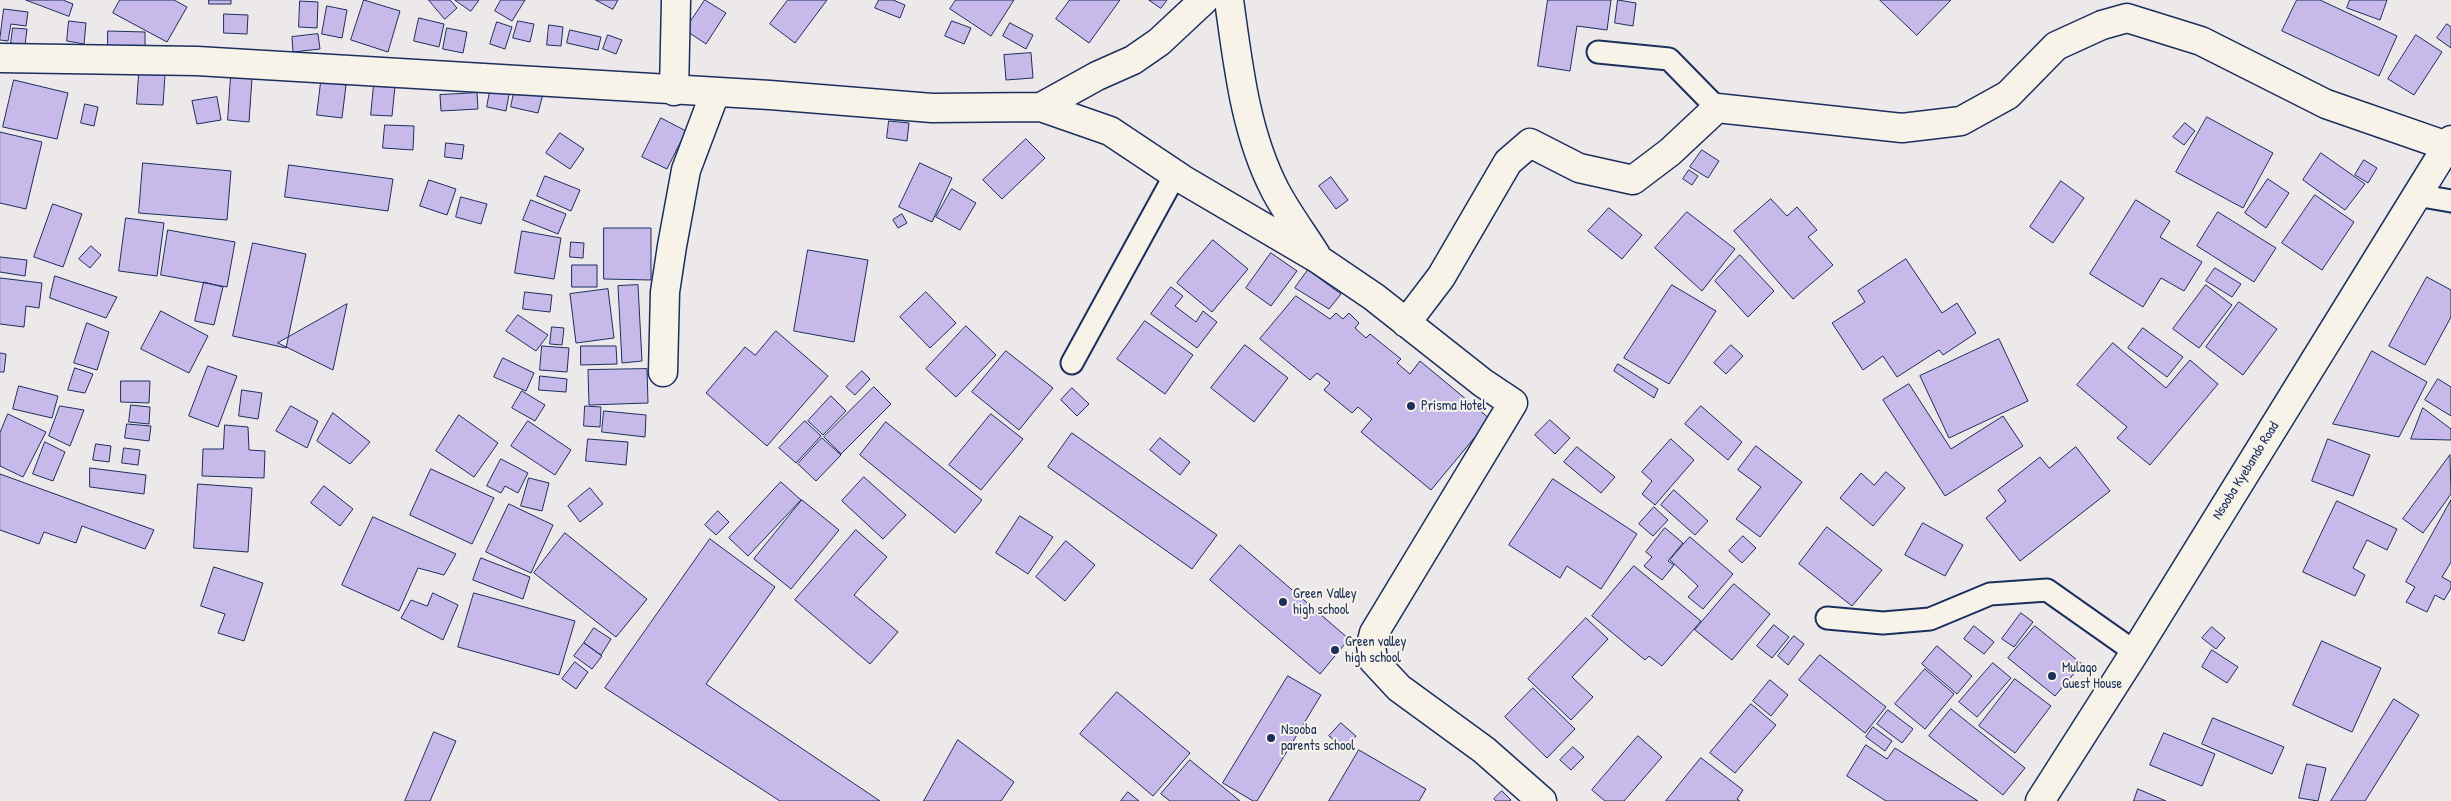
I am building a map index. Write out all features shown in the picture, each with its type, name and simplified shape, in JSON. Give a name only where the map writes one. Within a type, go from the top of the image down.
[{"type":"street","points":[[674,91],[676,0]]},
{"type":"street","points":[[1041,107],[1097,76],[1133,60],[1153,47],[1204,0]]},
{"type":"street","points":[[1229,0],[1242,93],[1262,157],[1275,190],[1318,259]]},
{"type":"street","points":[[1406,323],[1441,277],[1508,162],[1530,143],[1579,168],[1633,180],[1670,152],[1717,108],[1902,128],[1961,122],[2008,95],[2056,46],[2102,25],[2128,18],[2201,41],[2326,104],[2449,143]]},
{"type":"street","points":[[0,58],[197,62],[932,108],[1041,107],[1110,131],[1175,175],[1318,259],[1406,323],[1483,384],[1513,403],[1374,633],[1370,645],[1373,660],[1399,688],[1484,750],[1542,801]]},
{"type":"street","points":[[663,372],[665,292],[680,198],[686,170],[716,93]]},
{"type":"street","name":"Nsooba Kyebando Road","points":[[2040,801],[2135,652],[2449,143]]},
{"type":"lane","points":[[1598,52],[1669,59],[1717,108]]},
{"type":"lane","points":[[1072,363],[1175,175]]},
{"type":"lane","points":[[2416,196],[2451,200]]},
{"type":"lane","points":[[1827,618],[1883,623],[1930,619],[1990,594],[2047,590],[2135,652]]},
{"type":"building","points":[[26,0],[63,0],[73,4],[69,16]]},
{"type":"building","points":[[120,0],[174,0],[187,7],[167,42],[113,13]]},
{"type":"building","points":[[209,0],[231,0],[231,4],[209,4]]},
{"type":"building","points":[[364,0],[400,11],[388,52],[351,40]]},
{"type":"building","points":[[429,0],[450,0],[457,8],[445,19]]},
{"type":"building","points":[[455,0],[479,0],[471,11]]},
{"type":"building","points":[[501,0],[525,0],[512,21],[495,11]]},
{"type":"building","points":[[596,0],[618,0],[613,9]]},
{"type":"building","points":[[705,0],[726,13],[706,44],[685,30]]},
{"type":"building","points":[[788,0],[827,0],[795,43],[770,24]]},
{"type":"building","points":[[879,0],[893,0],[905,5],[900,18],[875,8]]},
{"type":"building","points":[[956,0],[1014,0],[991,36],[950,9]]},
{"type":"building","points":[[1070,0],[1120,0],[1089,43],[1056,19]]},
{"type":"building","points":[[1149,0],[1167,0],[1161,8]]},
{"type":"building","points":[[1548,0],[1611,0],[1607,30],[1577,26],[1570,71],[1538,66]]},
{"type":"building","points":[[1618,0],[1636,3],[1633,26],[1615,23]]},
{"type":"building","points":[[1880,0],[1951,0],[1917,35]]},
{"type":"building","points":[[2297,0],[2320,0],[2397,36],[2379,76],[2282,31]]},
{"type":"building","points":[[2350,0],[2387,0],[2380,20],[2347,8]]},
{"type":"building","points":[[300,1],[318,2],[317,28],[299,27]]},
{"type":"building","points":[[327,6],[347,10],[342,38],[322,34]]},
{"type":"building","points":[[4,9],[28,12],[26,26],[11,24],[8,41],[0,40]]},
{"type":"building","points":[[224,14],[248,15],[247,34],[224,33]]},
{"type":"building","points":[[419,18],[444,24],[439,47],[414,41]]},
{"type":"building","points":[[69,21],[86,23],[84,44],[67,41]]},
{"type":"building","points":[[518,21],[534,24],[530,42],[513,38]]},
{"type":"building","points":[[952,21],[971,28],[964,44],[945,36]]},
{"type":"building","points":[[497,22],[512,27],[505,49],[490,44]]},
{"type":"building","points":[[1010,23],[1033,35],[1026,49],[1003,36]]},
{"type":"building","points":[[2447,24],[2451,27],[2451,48],[2437,38]]},
{"type":"building","points":[[549,25],[563,27],[561,46],[547,45]]},
{"type":"building","points":[[13,28],[27,29],[25,45],[11,43]]},
{"type":"building","points":[[447,28],[467,32],[463,53],[443,49]]},
{"type":"building","points":[[570,30],[601,37],[598,50],[567,43]]},
{"type":"building","points":[[108,31],[145,32],[145,50],[108,50]]},
{"type":"building","points":[[318,34],[320,49],[293,52],[292,37]]},
{"type":"building","points":[[608,35],[622,40],[616,54],[603,49]]},
{"type":"building","points":[[2416,35],[2442,52],[2414,95],[2388,79]]},
{"type":"building","points":[[1031,53],[1033,78],[1006,80],[1004,55]]},
{"type":"building","points":[[139,74],[165,75],[163,105],[137,104]]},
{"type":"building","points":[[231,76],[252,78],[249,122],[228,120]]},
{"type":"building","points":[[14,80],[68,93],[57,139],[3,127]]},
{"type":"building","points":[[321,82],[346,85],[342,118],[317,115]]},
{"type":"building","points":[[374,85],[395,86],[392,116],[371,115]]},
{"type":"building","points":[[491,86],[510,89],[506,111],[487,107]]},
{"type":"building","points":[[515,88],[543,94],[538,113],[511,107]]},
{"type":"building","points":[[477,93],[478,109],[441,111],[440,95]]},
{"type":"building","points":[[217,97],[221,120],[197,124],[192,101]]},
{"type":"building","points":[[85,104],[98,107],[94,126],[81,123]]},
{"type":"building","points":[[2207,117],[2273,153],[2243,208],[2176,172]]},
{"type":"building","points":[[661,118],[686,131],[667,169],[642,157]]},
{"type":"building","points":[[889,121],[909,123],[907,141],[887,138]]},
{"type":"building","points":[[2185,123],[2195,131],[2184,145],[2173,137]]},
{"type":"building","points":[[385,125],[414,126],[413,150],[383,148]]},
{"type":"building","points":[[0,132],[42,142],[26,209],[0,203]]},
{"type":"building","points":[[560,133],[584,149],[570,169],[546,153]]},
{"type":"building","points":[[1026,139],[1045,158],[1002,199],[983,180]]},
{"type":"building","points":[[446,143],[464,145],[462,159],[445,157]]},
{"type":"building","points":[[1702,150],[1719,161],[1708,178],[1690,167]]},
{"type":"building","points":[[2321,153],[2365,184],[2345,210],[2303,180]]},
{"type":"building","points":[[2364,160],[2377,168],[2368,183],[2355,175]]},
{"type":"building","points":[[143,163],[231,171],[227,220],[139,213]]},
{"type":"building","points":[[920,163],[952,178],[932,222],[899,207]]},
{"type":"building","points":[[289,165],[393,179],[388,211],[285,197]]},
{"type":"building","points":[[1689,170],[1698,176],[1692,185],[1683,179]]},
{"type":"building","points":[[545,176],[580,190],[571,211],[537,196]]},
{"type":"building","points":[[1331,177],[1348,200],[1336,209],[1319,186]]},
{"type":"building","points":[[2268,179],[2289,193],[2266,228],[2245,213]]},
{"type":"building","points":[[429,180],[456,189],[447,215],[420,206]]},
{"type":"building","points":[[2061,181],[2084,198],[2053,243],[2030,227]]},
{"type":"building","points":[[952,189],[976,203],[960,230],[936,217]]},
{"type":"building","points":[[2315,195],[2354,222],[2322,270],[2282,243]]},
{"type":"building","points":[[461,197],[487,204],[481,224],[456,217]]},
{"type":"building","points":[[1771,199],[1787,216],[1797,207],[1817,230],[1808,237],[1833,265],[1793,299],[1734,231]]},
{"type":"building","points":[[531,200],[566,214],[558,234],[523,220]]},
{"type":"building","points":[[2136,200],[2170,221],[2160,237],[2202,262],[2184,291],[2161,278],[2143,307],[2090,274]]},
{"type":"building","points":[[53,204],[82,214],[63,267],[34,257]]},
{"type":"building","points":[[1609,208],[1642,235],[1622,259],[1588,231]]},
{"type":"building","points":[[1687,212],[1735,249],[1702,291],[1655,248]]},
{"type":"building","points":[[2218,212],[2276,248],[2254,282],[2197,246]]},
{"type":"building","points":[[902,214],[907,223],[898,228],[893,220]]},
{"type":"building","points":[[126,218],[164,223],[157,276],[119,271]]},
{"type":"building","points":[[604,228],[651,228],[651,280],[604,279]]},
{"type":"building","points":[[168,230],[235,242],[227,287],[161,275]]},
{"type":"building","points":[[522,231],[561,238],[554,279],[515,273]]},
{"type":"building","points":[[1213,240],[1248,269],[1212,312],[1177,283]]},
{"type":"building","points":[[571,242],[584,243],[583,258],[570,257]]},
{"type":"building","points":[[253,243],[306,254],[286,348],[233,336]]},
{"type":"building","points":[[91,246],[101,255],[90,268],[79,259]]},
{"type":"building","points":[[808,250],[868,260],[854,342],[794,331]]},
{"type":"building","points":[[1271,253],[1297,271],[1271,306],[1246,288]]},
{"type":"building","points":[[1740,255],[1774,291],[1748,317],[1715,281]]},
{"type":"building","points":[[0,257],[27,260],[25,276],[0,272]]},
{"type":"building","points":[[1906,259],[1942,313],[1957,303],[1976,333],[1943,355],[1939,350],[1897,377],[1883,356],[1863,370],[1832,323],[1865,302],[1858,291]]},
{"type":"building","points":[[572,265],[597,265],[597,287],[572,287]]},
{"type":"building","points":[[2215,268],[2241,284],[2232,297],[2206,281]]},
{"type":"building","points":[[1308,270],[1341,294],[1329,309],[1295,288]]},
{"type":"building","points":[[55,276],[117,297],[106,318],[50,298]]},
{"type":"building","points":[[2427,277],[2451,290],[2451,317],[2425,365],[2389,346]]},
{"type":"building","points":[[0,278],[42,283],[39,308],[26,306],[24,327],[0,324]]},
{"type":"building","points":[[204,282],[223,287],[214,325],[195,321]]},
{"type":"building","points":[[638,285],[642,361],[622,363],[618,286]]},
{"type":"building","points":[[1672,285],[1716,311],[1669,384],[1624,358]]},
{"type":"building","points":[[2206,285],[2232,305],[2199,348],[2173,329]]},
{"type":"building","points":[[1171,287],[1183,296],[1175,306],[1196,322],[1203,311],[1217,322],[1197,348],[1151,314]]},
{"type":"building","points":[[608,289],[614,338],[576,343],[570,294]]},
{"type":"building","points":[[525,292],[552,295],[550,312],[523,309]]},
{"type":"building","points":[[926,292],[956,323],[930,348],[900,317]]},
{"type":"building","points":[[1296,296],[1330,319],[1336,313],[1343,319],[1349,313],[1359,323],[1355,328],[1366,338],[1370,334],[1401,359],[1397,363],[1410,374],[1420,361],[1490,419],[1431,490],[1361,432],[1372,419],[1358,407],[1352,413],[1324,390],[1330,383],[1317,373],[1310,380],[1260,339]]},
{"type":"building","points":[[2239,302],[2277,329],[2243,375],[2206,347]]},
{"type":"building","points":[[347,304],[333,370],[278,343]]},
{"type":"building","points":[[161,311],[208,336],[189,373],[141,349]]},
{"type":"building","points":[[518,315],[548,335],[536,351],[506,331]]},
{"type":"building","points":[[1145,321],[1193,355],[1165,394],[1117,359]]},
{"type":"building","points":[[87,323],[109,332],[97,370],[74,363]]},
{"type":"building","points":[[966,326],[996,355],[956,397],[926,369]]},
{"type":"building","points":[[552,327],[564,328],[562,345],[550,344]]},
{"type":"building","points":[[2143,328],[2183,357],[2167,377],[2128,348]]},
{"type":"building","points":[[776,331],[828,376],[767,446],[706,393],[745,347],[755,355]]},
{"type":"building","points":[[1999,339],[2028,401],[1949,438],[1920,376]]},
{"type":"building","points":[[2113,343],[2166,388],[2190,360],[2218,384],[2150,465],[2117,438],[2127,427],[2077,385]]},
{"type":"building","points":[[1245,345],[1288,378],[1254,422],[1211,388]]},
{"type":"building","points":[[1731,345],[1743,356],[1726,374],[1714,363]]},
{"type":"building","points":[[542,346],[569,348],[567,372],[540,370]]},
{"type":"building","points":[[581,346],[616,346],[617,364],[581,365]]},
{"type":"building","points":[[1006,351],[1053,388],[1019,430],[972,392]]},
{"type":"building","points":[[2372,351],[2427,382],[2399,437],[2333,424]]},
{"type":"building","points":[[0,353],[6,354],[4,372],[0,372]]},
{"type":"building","points":[[503,358],[534,373],[526,391],[494,377]]},
{"type":"building","points":[[1618,364],[1658,389],[1654,398],[1614,371]]},
{"type":"building","points":[[208,366],[237,376],[218,427],[189,416]]},
{"type":"building","points":[[75,368],[93,374],[85,393],[68,390]]},
{"type":"building","points":[[647,369],[648,403],[589,405],[588,370]]},
{"type":"building","points":[[862,371],[870,379],[855,395],[846,387]]},
{"type":"building","points":[[540,376],[567,379],[566,392],[539,390]]},
{"type":"building","points":[[2438,379],[2451,387],[2451,416],[2425,400]]},
{"type":"building","points":[[121,381],[150,381],[149,403],[121,402]]},
{"type":"building","points":[[1909,384],[1951,449],[2003,416],[2023,446],[1945,496],[1883,400]]},
{"type":"building","points":[[19,386],[58,396],[52,418],[13,409]]},
{"type":"building","points":[[874,387],[891,404],[841,454],[824,437]]},
{"type":"building","points":[[1072,388],[1089,404],[1077,416],[1061,400]]},
{"type":"building","points":[[242,390],[262,393],[258,419],[239,416]]},
{"type":"building","points":[[522,391],[545,405],[535,421],[512,408]]},
{"type":"building","points":[[831,396],[846,411],[823,435],[808,421]]},
{"type":"building","points":[[131,405],[150,407],[149,424],[129,422]]},
{"type":"building","points":[[60,406],[84,410],[70,446],[49,436]]},
{"type":"building","points":[[291,406],[318,421],[307,448],[276,431]]},
{"type":"building","points":[[585,406],[601,407],[600,427],[584,426]]},
{"type":"building","points":[[1701,406],[1742,442],[1728,460],[1685,424]]},
{"type":"building","points":[[2423,408],[2451,429],[2451,440],[2411,439]]},
{"type":"building","points":[[604,411],[646,415],[645,437],[602,432]]},
{"type":"building","points":[[333,413],[370,442],[350,464],[317,441]]},
{"type":"building","points":[[8,414],[46,432],[23,477],[0,466],[0,433]]},
{"type":"building","points":[[991,414],[1023,439],[981,490],[949,465]]},
{"type":"building","points":[[459,415],[498,443],[474,477],[436,451]]},
{"type":"building","points":[[1550,420],[1570,438],[1555,454],[1535,435]]},
{"type":"building","points":[[528,421],[571,450],[555,475],[511,446]]},
{"type":"building","points":[[805,421],[821,436],[796,463],[779,448]]},
{"type":"building","points":[[886,422],[982,500],[955,533],[860,455]]},
{"type":"building","points":[[127,424],[151,426],[149,441],[125,438]]},
{"type":"building","points":[[225,425],[248,427],[249,450],[265,451],[264,478],[202,476],[203,449],[223,449]]},
{"type":"building","points":[[1072,433],[1217,535],[1192,569],[1048,467]]},
{"type":"building","points":[[822,438],[841,455],[816,481],[798,464]]},
{"type":"building","points":[[1160,438],[1190,462],[1180,475],[1150,450]]},
{"type":"building","points":[[588,439],[628,442],[626,465],[586,461]]},
{"type":"building","points":[[1671,439],[1694,460],[1655,505],[1642,494],[1652,481],[1642,472]]},
{"type":"building","points":[[2328,439],[2370,455],[2353,496],[2312,481]]},
{"type":"building","points":[[45,442],[65,452],[53,481],[33,474]]},
{"type":"building","points":[[96,444],[111,446],[109,462],[93,460]]},
{"type":"building","points":[[1756,446],[1802,482],[1760,537],[1736,519],[1761,487],[1738,470]]},
{"type":"building","points":[[1577,447],[1615,477],[1601,493],[1564,462]]},
{"type":"building","points":[[2076,447],[2110,491],[2020,561],[1986,518],[2006,501],[1998,490],[2040,457],[2049,468]]},
{"type":"building","points":[[124,448],[140,450],[138,465],[122,463]]},
{"type":"building","points":[[2450,455],[2451,494],[2423,533],[2403,519]]},
{"type":"building","points":[[501,459],[528,473],[518,493],[505,486],[501,493],[487,486]]},
{"type":"building","points":[[90,468],[146,475],[144,494],[90,487]]},
{"type":"building","points":[[431,469],[494,498],[472,544],[410,515]]},
{"type":"building","points":[[1886,472],[1905,488],[1873,526],[1840,498],[1861,473],[1874,485]]},
{"type":"building","points":[[0,474],[154,530],[145,549],[82,526],[76,543],[44,532],[39,544],[0,530]]},
{"type":"building","points":[[864,477],[906,515],[883,539],[842,501]]},
{"type":"building","points":[[529,478],[549,483],[542,511],[521,506]]},
{"type":"building","points":[[1553,479],[1637,534],[1601,589],[1567,566],[1560,578],[1509,545]]},
{"type":"building","points":[[781,482],[801,500],[748,556],[729,538]]},
{"type":"building","points":[[198,484],[252,488],[248,552],[194,548]]},
{"type":"building","points":[[324,486],[353,509],[340,526],[311,503]]},
{"type":"building","points":[[590,488],[603,504],[580,522],[568,506]]},
{"type":"building","points":[[1674,490],[1708,521],[1695,535],[1661,505]]},
{"type":"building","points":[[802,500],[839,530],[791,589],[754,559]]},
{"type":"building","points":[[2451,500],[2451,562],[2442,577],[2451,582],[2451,588],[2444,600],[2435,595],[2427,612],[2406,602],[2415,587],[2406,582]]},
{"type":"building","points":[[2337,501],[2397,529],[2387,550],[2367,540],[2353,568],[2365,575],[2355,596],[2303,572]]},
{"type":"building","points":[[509,504],[553,525],[531,573],[486,552]]},
{"type":"building","points":[[1654,507],[1668,520],[1653,536],[1639,524]]},
{"type":"building","points":[[718,511],[729,522],[716,535],[705,525]]},
{"type":"building","points":[[1020,516],[1053,537],[1028,574],[996,553]]},
{"type":"building","points":[[373,517],[456,554],[444,575],[418,568],[399,611],[342,585]]},
{"type":"building","points":[[1923,523],[1963,545],[1945,576],[1905,555]]},
{"type":"building","points":[[1827,527],[1882,570],[1852,606],[1799,564]]},
{"type":"building","points":[[1665,528],[1683,543],[1668,561],[1674,565],[1662,580],[1644,566],[1652,557],[1646,552]]},
{"type":"building","points":[[856,530],[887,557],[854,595],[898,632],[870,664],[795,600]]},
{"type":"building","points":[[565,533],[647,599],[616,637],[534,573]]},
{"type":"building","points":[[1743,536],[1756,548],[1742,563],[1729,551]]},
{"type":"building","points":[[1690,537],[1733,574],[1703,609],[1688,597],[1698,586],[1670,560]]},
{"type":"building","points":[[710,539],[775,587],[706,684],[880,801],[780,801],[605,688]]},
{"type":"building","points":[[1066,541],[1095,565],[1065,601],[1036,577]]},
{"type":"building","points":[[1240,545],[1349,639],[1320,674],[1210,580]]},
{"type":"building","points":[[481,558],[530,577],[523,599],[473,580]]},
{"type":"building","points":[[1634,566],[1701,621],[1662,666],[1649,656],[1645,660],[1592,616]]},
{"type":"building","points":[[214,567],[263,583],[244,641],[218,633],[225,614],[201,606]]},
{"type":"building","points":[[1734,584],[1770,614],[1732,660],[1695,630]]},
{"type":"building","points":[[433,593],[458,605],[443,640],[401,618],[411,600],[427,606]]},
{"type":"building","points":[[474,593],[575,621],[559,675],[458,647]]},
{"type":"building","points":[[2021,613],[2033,622],[2014,647],[2002,639]]},
{"type":"building","points":[[1586,618],[1608,639],[1572,677],[1593,697],[1571,720],[1528,679]]},
{"type":"building","points":[[1774,625],[1789,637],[1772,658],[1757,646]]},
{"type":"building","points":[[1974,626],[1994,642],[1984,654],[1964,639]]},
{"type":"building","points":[[2035,626],[2082,664],[2055,696],[2008,658]]},
{"type":"building","points":[[2212,627],[2225,638],[2216,649],[2202,638]]},
{"type":"building","points":[[594,628],[611,639],[601,655],[584,643]]},
{"type":"building","points":[[1794,636],[1804,644],[1788,665],[1778,656]]},
{"type":"building","points":[[2322,641],[2381,668],[2352,732],[2293,705]]},
{"type":"building","points":[[584,643],[602,656],[592,669],[574,656]]},
{"type":"building","points":[[1937,646],[1972,676],[1957,694],[1922,664]]},
{"type":"building","points":[[2212,650],[2238,667],[2227,683],[2202,667]]},
{"type":"building","points":[[1820,655],[1886,707],[1865,733],[1799,680]]},
{"type":"building","points":[[575,662],[588,672],[576,689],[562,679]]},
{"type":"building","points":[[1993,663],[2011,678],[1977,717],[1959,702]]},
{"type":"building","points":[[1925,669],[1954,694],[1925,729],[1895,704]]},
{"type":"building","points":[[1288,676],[1321,695],[1257,801],[1253,801],[1223,783]]},
{"type":"building","points":[[2015,679],[2051,706],[2015,753],[1979,726]]},
{"type":"building","points":[[1770,680],[1788,695],[1771,716],[1753,701]]},
{"type":"building","points":[[1533,688],[1575,729],[1547,758],[1505,717]]},
{"type":"building","points":[[1117,692],[1190,753],[1153,796],[1080,734]]},
{"type":"building","points":[[2394,699],[2419,715],[2365,801],[2331,801]]},
{"type":"building","points":[[1751,704],[1776,725],[1735,773],[1710,753]]},
{"type":"building","points":[[1951,709],[2025,768],[2003,795],[1929,736]]},
{"type":"building","points":[[1888,710],[1913,729],[1902,743],[1877,724]]},
{"type":"building","points":[[2213,718],[2284,747],[2272,774],[2202,744]]},
{"type":"building","points":[[1341,723],[1356,736],[1344,749],[1329,736]]},
{"type":"building","points":[[1873,727],[1892,741],[1885,751],[1866,737]]},
{"type":"building","points":[[434,732],[456,741],[430,801],[405,801]]},
{"type":"building","points":[[2164,733],[2215,754],[2202,786],[2150,765]]},
{"type":"building","points":[[1638,736],[1662,757],[1624,801],[1605,801],[1592,790]]},
{"type":"building","points":[[958,740],[1014,782],[1001,801],[924,801]]},
{"type":"building","points":[[1866,745],[1887,759],[1895,748],[1978,801],[1886,801],[1847,776]]},
{"type":"building","points":[[1573,747],[1584,757],[1571,770],[1560,760]]},
{"type":"building","points":[[1359,750],[1426,789],[1419,801],[1329,801]]},
{"type":"building","points":[[1701,758],[1743,790],[1737,799],[1740,801],[1666,801]]},
{"type":"building","points":[[1190,760],[1240,801],[1170,801],[1161,794]]},
{"type":"building","points":[[2307,764],[2326,768],[2318,801],[2299,798]]},
{"type":"building","points":[[2138,789],[2166,801],[2134,801]]},
{"type":"building","points":[[1502,791],[1510,801],[1496,801],[1494,799]]},
{"type":"building","points":[[1128,792],[1139,801],[1121,801]]},
{"type":"place","name":"Prisma Hotel","points":[[1411,406]]},
{"type":"place","name":"Green Valley high school","points":[[1283,602]]},
{"type":"place","name":"Green valley high school","points":[[1335,650]]},
{"type":"place","name":"Mulago Guest House","points":[[2052,676]]},
{"type":"place","name":"Nsooba parents school","points":[[1271,738]]}]
